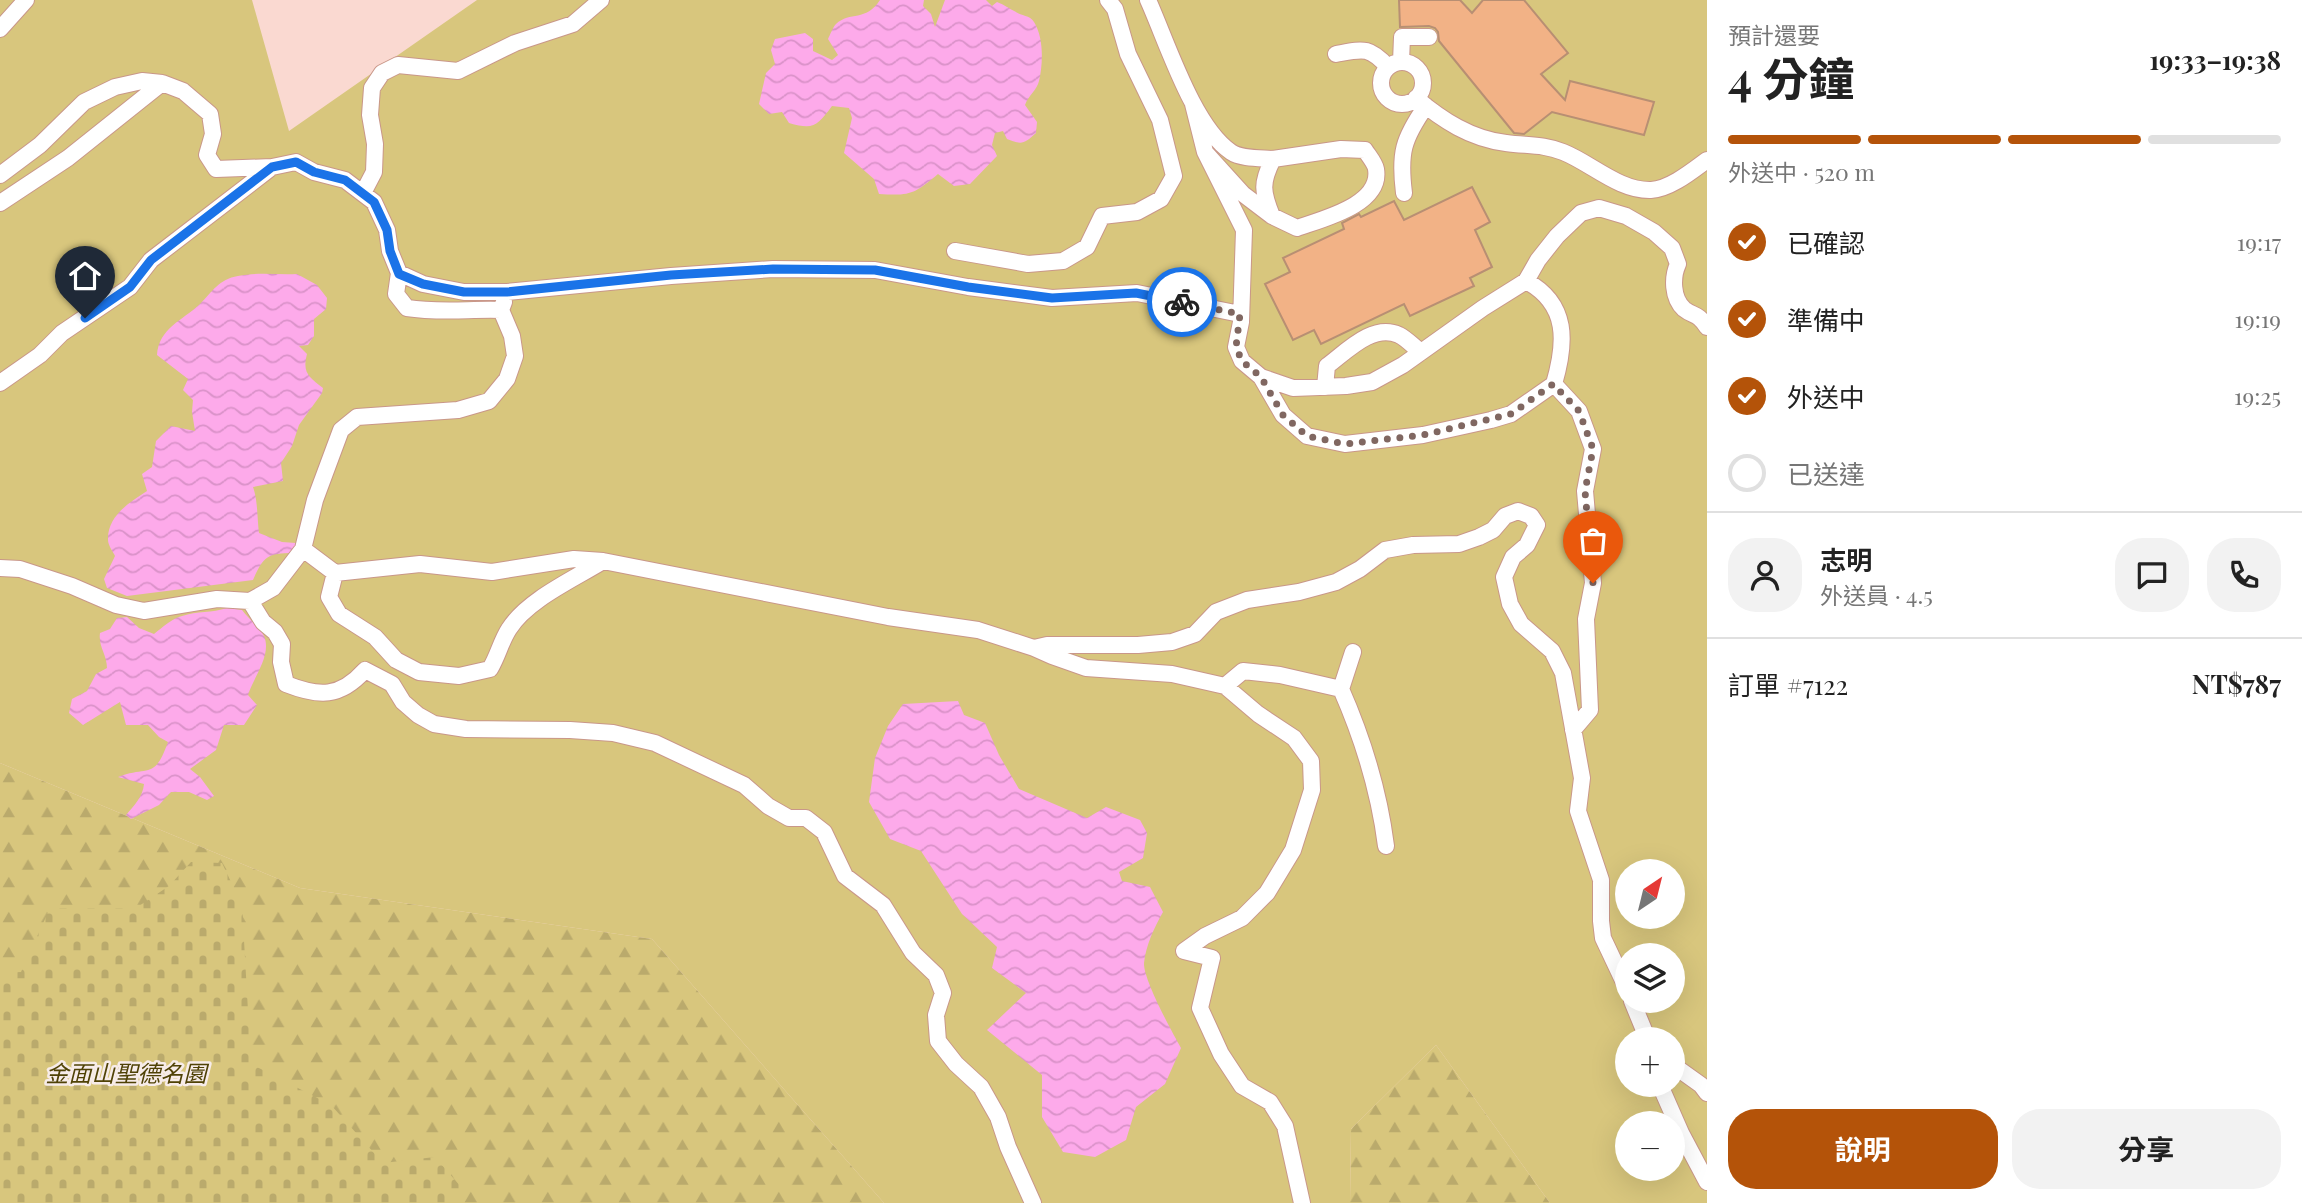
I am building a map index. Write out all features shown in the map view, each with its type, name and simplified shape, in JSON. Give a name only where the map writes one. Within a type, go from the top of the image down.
[{"type":"street","points":[[0,29],[26,0]]},
{"type":"street","points":[[363,194],[374,172],[375,144],[370,115],[372,88],[382,73],[398,65],[458,71],[515,43],[573,24],[601,0]]},
{"type":"street","points":[[955,251],[1028,264],[1063,261],[1087,247],[1102,216],[1137,212],[1161,199],[1174,176],[1160,120],[1128,54],[1115,9],[1108,0]]},
{"type":"street","points":[[1148,0],[1193,104],[1206,152],[1244,230],[1236,347],[1242,361],[1261,377],[1283,415],[1307,436],[1345,444],[1423,435],[1511,414],[1553,384],[1561,359],[1561,319],[1547,294],[1526,281]]},
{"type":"street","points":[[1429,37],[1402,37],[1394,65],[1381,79],[1381,87],[1388,99],[1401,104],[1421,102],[1450,124],[1478,136],[1504,143],[1544,145],[1566,153],[1627,186],[1651,190],[1669,185],[1707,160]]},
{"type":"street","points":[[1336,54],[1367,51],[1394,65],[1414,66],[1422,76],[1421,102],[1404,146],[1401,165],[1404,193]]},
{"type":"street","points":[[0,174],[40,145],[84,102],[115,87],[142,81],[162,83],[183,91],[210,114],[213,134],[207,155],[216,169],[272,167],[296,162],[314,172],[345,180],[374,202],[387,230],[390,251],[399,274],[396,294],[407,308],[430,312],[454,309],[502,310]]},
{"type":"street","points":[[0,203],[68,159],[162,83]]},
{"type":"street","points":[[1193,104],[1216,138],[1233,154],[1273,159],[1341,149],[1365,150],[1376,169],[1374,188],[1358,204],[1297,228],[1272,216],[1243,194],[1206,152]]},
{"type":"street","points":[[1272,216],[1263,194],[1264,177],[1273,159]]},
{"type":"street","points":[[0,383],[40,355],[62,333],[130,287],[151,260],[272,167]]},
{"type":"street","points":[[1261,377],[1293,388],[1372,382],[1526,281],[1557,236],[1581,213],[1599,208],[1626,216],[1654,232],[1672,248],[1678,264],[1672,277],[1682,308],[1700,317],[1707,327]]},
{"type":"street","points":[[399,274],[423,284],[464,292],[507,292],[671,275],[773,269],[875,270],[968,287],[1052,298],[1136,293],[1240,314]]},
{"type":"street","points":[[0,568],[20,569],[72,586],[116,606],[144,611],[217,599],[250,601],[273,588],[303,549],[315,500],[341,430],[357,416],[458,410],[489,401],[507,379],[515,356],[512,336],[502,310],[507,292]]},
{"type":"street","points":[[1325,387],[1327,366],[1367,336],[1386,331],[1401,335],[1421,352]]},
{"type":"street","points":[[1553,384],[1579,411],[1593,449],[1585,491],[1593,583],[1587,619],[1590,710],[1573,730]]},
{"type":"street","points":[[1034,648],[1047,645],[1138,645],[1172,642],[1195,634],[1216,612],[1247,600],[1299,592],[1336,582],[1360,569],[1385,550],[1413,545],[1459,544],[1493,530],[1505,516],[1518,511],[1531,516],[1537,525],[1527,545],[1513,557],[1504,577],[1510,604],[1521,624],[1552,651],[1563,673],[1582,778],[1578,811],[1601,880],[1601,921],[1604,938],[1615,962]]},
{"type":"street","points":[[303,549],[335,573],[420,565],[492,572],[574,559],[603,561],[888,617],[978,631],[1086,668],[1172,674],[1225,686],[1258,714],[1294,738],[1311,761],[1312,790],[1293,849],[1268,893],[1242,918],[1205,936],[1184,951],[1212,958],[1200,1008],[1221,1054],[1242,1086],[1270,1102],[1285,1126],[1302,1203]]},
{"type":"street","points":[[335,573],[329,597],[339,614],[375,637],[396,660],[419,672],[459,676],[489,669],[517,618],[534,604],[603,561]]},
{"type":"street","points":[[250,601],[263,622],[275,632],[282,644],[281,662],[286,684],[307,692],[334,692],[352,684],[365,670],[392,684],[403,702],[434,724],[466,729],[613,733],[655,743],[744,785],[768,806],[789,818],[807,818],[824,832],[845,876],[883,905],[913,953],[936,975],[943,993],[936,1015],[937,1041],[956,1064],[981,1087],[987,1097],[998,1117],[1033,1203]]},
{"type":"street","points":[[1353,652],[1341,688],[1367,757],[1381,805],[1386,846]]},
{"type":"street","points":[[1225,686],[1243,671],[1280,675],[1341,688]]},
{"type":"street","points":[[1685,1074],[1707,1093]]},
{"type":"street","points":[[1665,1097],[1707,1182]]},
{"type":"green space","points":[[0,0],[252,0],[289,131],[477,0],[1707,0],[1707,1203],[1550,1203],[1436,1045],[1351,1129],[1350,1203],[884,1203],[652,939],[300,888],[0,763]]},
{"type":"green space","points":[[0,763],[300,888],[652,939],[884,1203],[0,1203]]},
{"type":"green space","name":"金面山聖德名園","points":[[191,862],[222,863],[242,905],[251,1064],[331,1105],[383,1163],[435,1157],[461,1187],[456,1203],[0,1203],[0,973],[21,972],[50,908],[136,908],[169,886]]},
{"type":"green space","points":[[1436,1045],[1550,1203],[1350,1203],[1351,1129]]},
{"type":"water","points":[[880,0],[924,0],[923,6],[931,14],[935,27],[945,0],[986,0],[992,6],[997,2],[1032,20],[1041,43],[1041,67],[1038,84],[1025,105],[1037,122],[1036,133],[1020,143],[1007,139],[1003,131],[995,133],[992,145],[997,156],[970,184],[954,186],[938,174],[912,192],[898,195],[879,194],[874,179],[844,153],[852,118],[849,108],[832,106],[814,125],[804,126],[789,123],[782,112],[769,114],[759,104],[766,73],[775,64],[771,50],[775,39],[805,33],[813,39],[813,51],[832,60],[838,55],[828,39],[835,25],[841,20],[864,14]]},
{"type":"water","points":[[252,274],[297,274],[317,285],[327,298],[326,309],[314,319],[314,336],[308,345],[299,346],[307,354],[306,370],[323,388],[322,393],[299,425],[292,446],[281,463],[283,481],[253,487],[259,533],[282,542],[296,543],[293,553],[267,558],[253,580],[127,596],[107,588],[104,579],[115,556],[108,542],[111,524],[121,511],[147,491],[142,474],[152,467],[156,441],[171,426],[195,431],[193,400],[183,390],[188,379],[157,355],[162,338],[172,326],[226,280]]},
{"type":"water","points":[[227,608],[242,610],[264,636],[266,651],[248,695],[257,705],[244,725],[224,725],[216,750],[190,769],[200,777],[214,796],[207,800],[189,792],[171,792],[159,805],[131,819],[126,815],[140,797],[144,784],[118,777],[154,767],[168,742],[148,725],[126,725],[120,702],[83,725],[69,713],[72,699],[87,691],[96,674],[107,668],[100,633],[110,629],[117,618],[127,617],[139,628],[154,634],[178,617]]},
{"type":"water","points":[[958,701],[964,715],[985,723],[999,755],[1019,789],[1087,818],[1106,807],[1140,820],[1147,833],[1143,858],[1119,872],[1122,881],[1150,887],[1163,912],[1149,943],[1144,963],[1145,971],[1159,1006],[1181,1048],[1165,1084],[1136,1107],[1126,1140],[1095,1157],[1063,1152],[1042,1117],[1042,1075],[987,1030],[1026,993],[992,968],[997,947],[962,914],[921,851],[890,839],[869,802],[875,758],[888,726],[903,704]]},
{"type":"building","points":[[1399,0],[1460,0],[1472,13],[1483,0],[1524,0],[1568,53],[1541,74],[1565,100],[1570,81],[1654,102],[1644,135],[1552,112],[1524,134],[1514,133],[1439,41],[1435,28],[1400,27]]},
{"type":"building","points":[[1472,187],[1490,222],[1475,230],[1492,267],[1470,278],[1474,286],[1410,316],[1404,304],[1321,344],[1314,330],[1293,340],[1265,284],[1290,272],[1283,258],[1344,229],[1342,223],[1359,214],[1361,217],[1394,201],[1404,220]]},
{"type":"way so far","points":[[1182,302],[1240,314],[1236,347],[1242,361],[1261,377],[1283,415],[1307,436],[1345,444],[1423,435],[1511,414],[1553,384],[1579,411],[1593,449],[1585,491],[1593,583]]},
{"type":"route","points":[[85,318],[130,287],[151,260],[272,167],[296,162],[314,172],[345,180],[374,202],[387,230],[390,251],[399,274],[423,284],[464,292],[507,292],[671,275],[773,269],[875,270],[968,287],[1052,298],[1136,293],[1182,302]]}]
